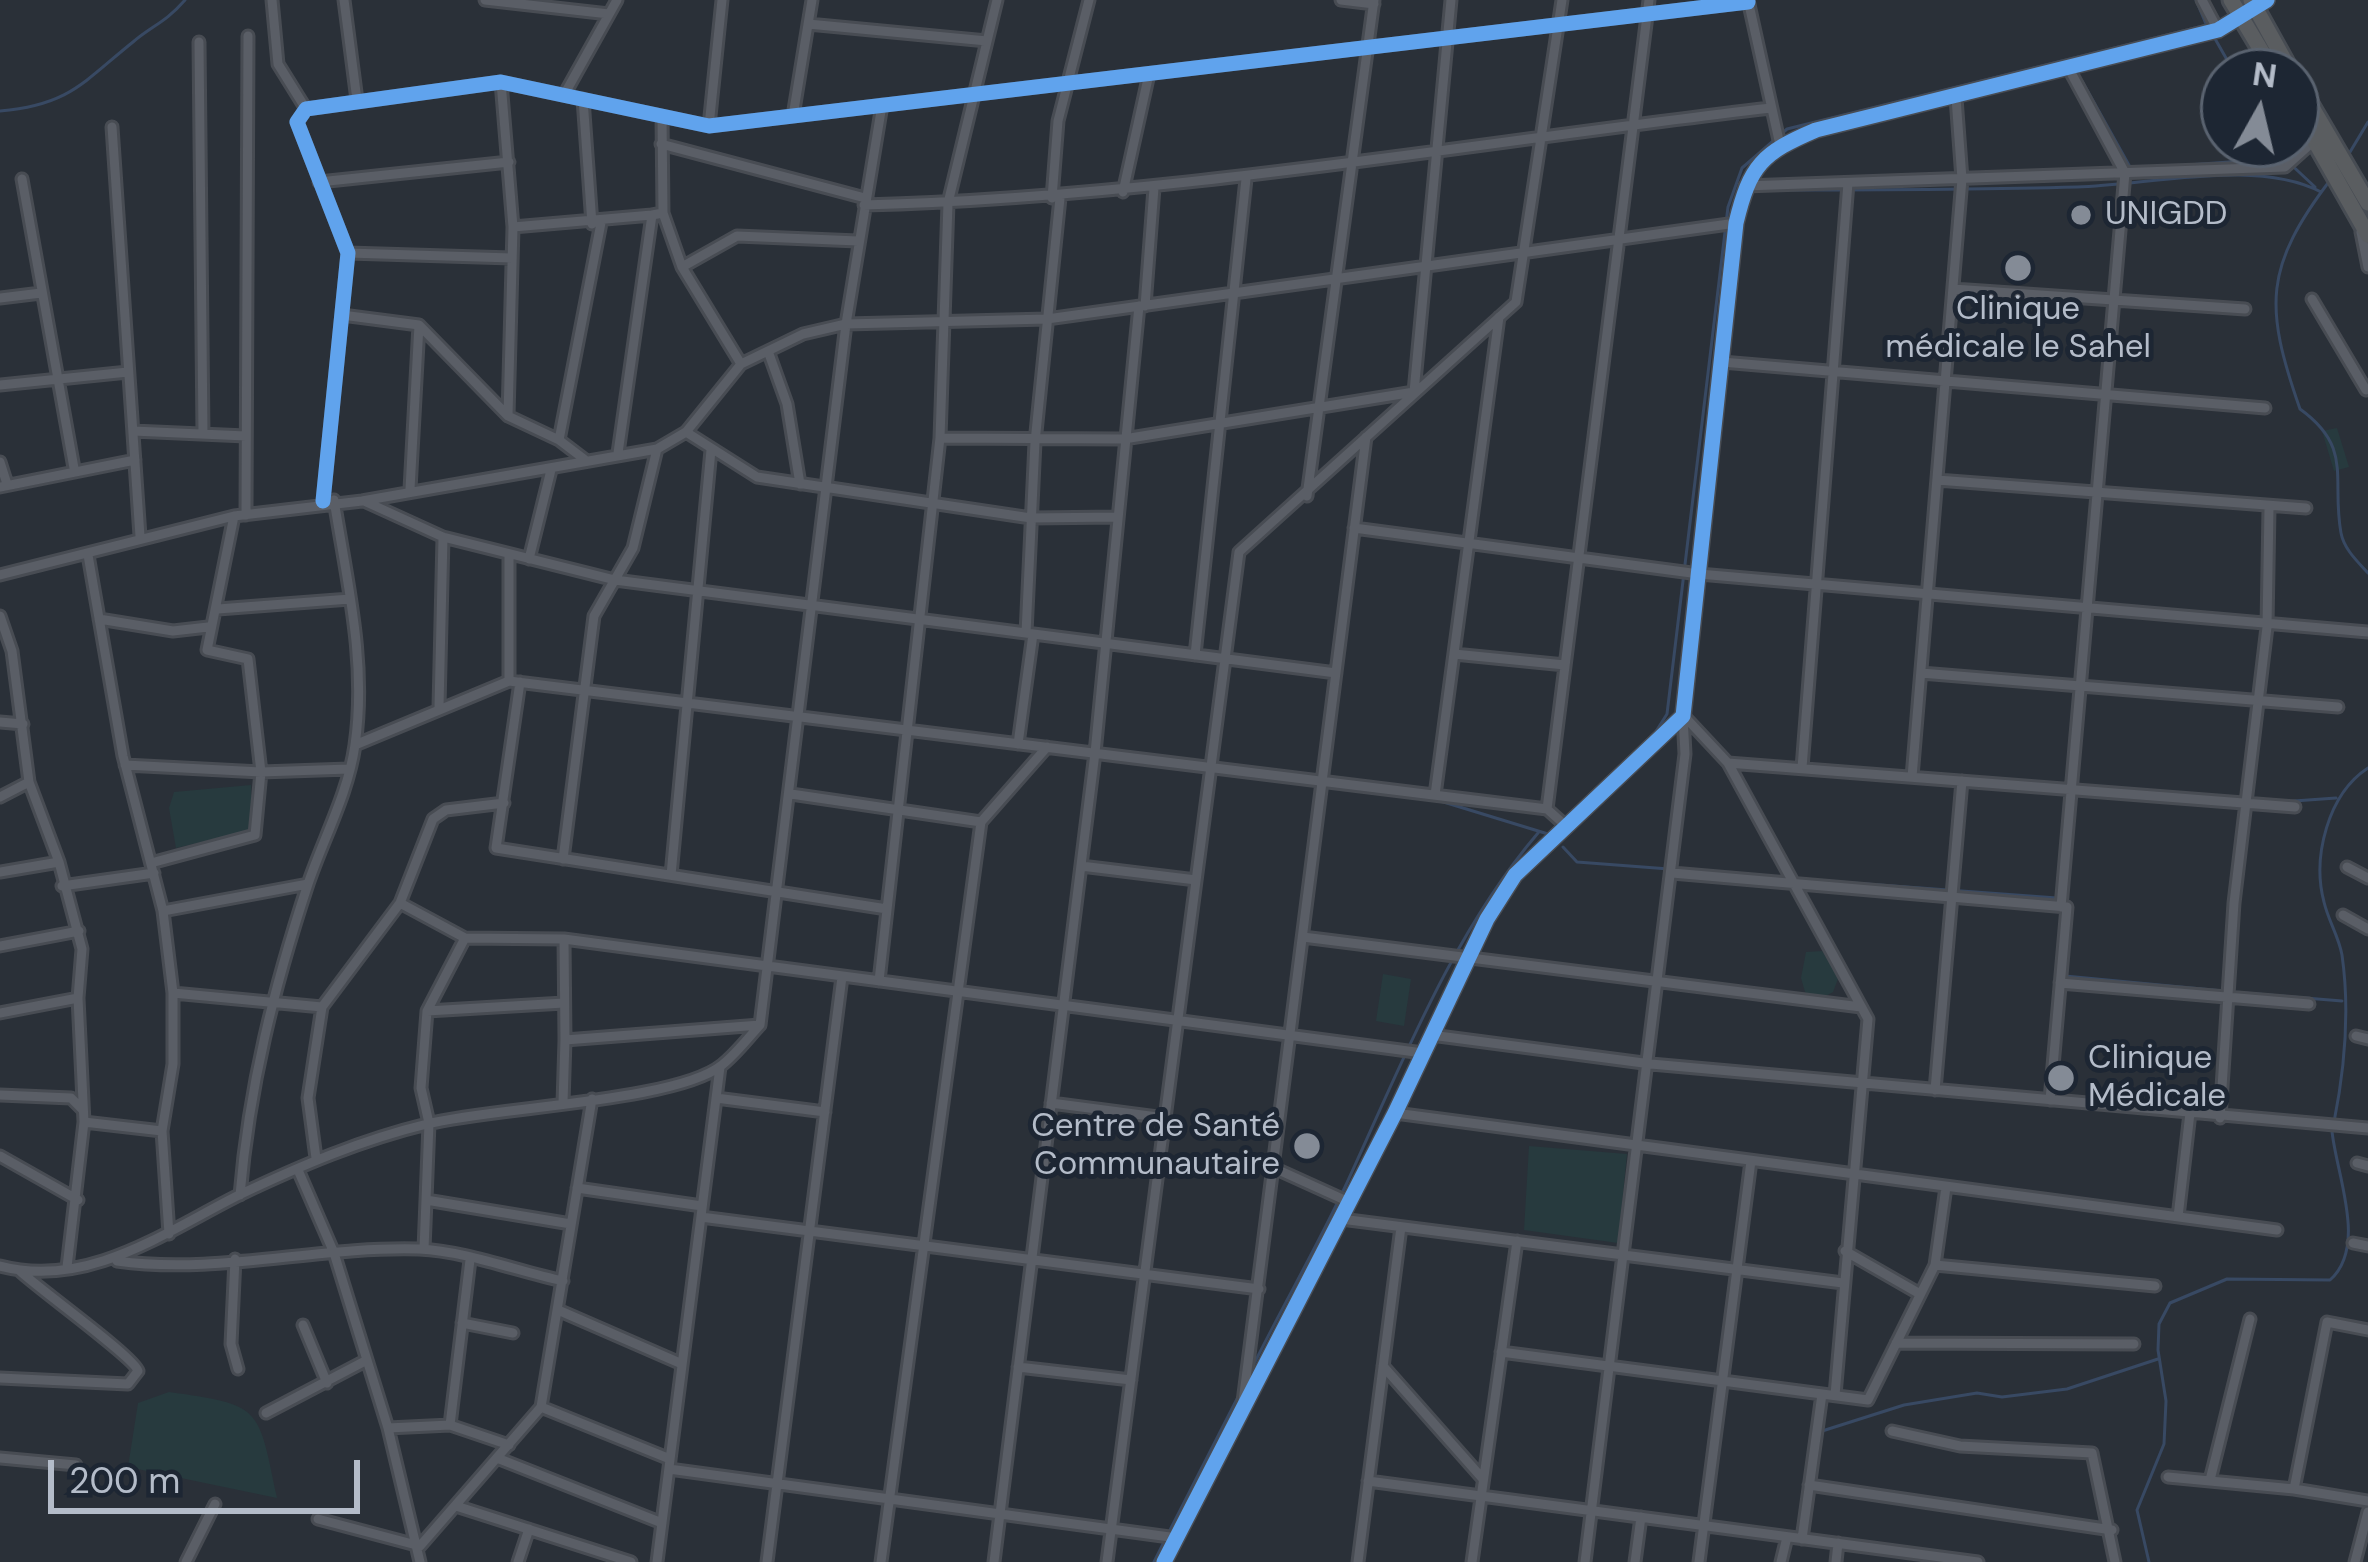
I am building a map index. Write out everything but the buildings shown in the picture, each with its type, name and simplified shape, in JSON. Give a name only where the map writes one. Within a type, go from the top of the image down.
[{"type":"highway","points":[[2231,0],[2254,8],[2277,48]]},
{"type":"highway","points":[[2254,8],[2266,48]]},
{"type":"highway","points":[[2321,142],[2361,199],[2364,228]]},
{"type":"street","points":[[272,0],[278,64],[306,109]]},
{"type":"street","points":[[344,0],[357,100]]},
{"type":"street","points":[[485,0],[609,14]]},
{"type":"street","points":[[564,95],[616,0]]},
{"type":"street","points":[[709,126],[722,0]]},
{"type":"street","points":[[793,116],[812,0]]},
{"type":"street","points":[[880,981],[940,438],[948,202],[997,0]]},
{"type":"street","points":[[1018,744],[1029,634],[1035,442],[1058,121],[1089,0]]},
{"type":"street","points":[[1307,496],[1374,2],[1341,0]]},
{"type":"street","points":[[1414,392],[1450,0]]},
{"type":"street","points":[[1107,1562],[1239,552],[1307,496],[1516,302],[1562,0]]},
{"type":"street","points":[[1547,809],[1649,0]]},
{"type":"street","points":[[2202,0],[2218,30]]},
{"type":"street","points":[[240,1195],[248,1109],[271,999],[355,746],[360,640],[329,501],[349,253],[297,122],[306,109],[501,82],[709,126],[1748,1],[1780,146]]},
{"type":"street","points":[[1585,1562],[1651,1064],[1685,754],[1683,716],[1736,223],[1745,186],[1763,158],[1816,130],[2218,30],[2254,8]]},
{"type":"street","points":[[808,25],[987,41]]},
{"type":"street","points":[[62,886],[152,868],[255,835],[261,772],[248,659],[207,650],[208,626],[218,609],[240,515],[246,436],[248,36]]},
{"type":"street","points":[[199,42],[203,434]]},
{"type":"street","points":[[2061,907],[2125,173],[2069,69]]},
{"type":"street","points":[[1123,192],[1149,74]]},
{"type":"street","points":[[501,82],[513,227],[508,416]]},
{"type":"street","points":[[1912,777],[1963,179],[1956,98]]},
{"type":"street","points":[[559,440],[597,223],[584,99]]},
{"type":"street","points":[[0,1266],[20,1271],[114,1260],[316,1158],[429,1123],[592,1099],[720,1067],[760,1025],[771,967],[846,324],[882,105]]},
{"type":"street","points":[[661,145],[865,201],[948,202],[1056,198],[1246,179],[1771,108]]},
{"type":"street","points":[[618,453],[657,214],[662,116]]},
{"type":"street","points":[[112,128],[140,536]]},
{"type":"street","points":[[1745,186],[2285,167],[2321,142]]},
{"type":"street","points":[[319,182],[509,162]]},
{"type":"street","points":[[22,179],[74,468]]},
{"type":"street","points":[[1195,655],[1246,179]]},
{"type":"street","points":[[1802,769],[1848,183]]},
{"type":"street","points":[[994,1562],[1095,753],[1124,439],[1154,188]]},
{"type":"street","points":[[513,227],[657,214]]},
{"type":"street","points":[[657,214],[682,267],[741,364]]},
{"type":"street","points":[[0,575],[88,555],[140,536],[240,515],[329,501],[362,501],[657,449],[686,433],[741,364],[803,334],[846,324],[1047,319],[1736,223]]},
{"type":"street","points":[[2364,228],[2368,267]]},
{"type":"street","points":[[682,267],[737,236],[858,241]]},
{"type":"street","points":[[349,253],[512,258]]},
{"type":"street","points":[[1953,289],[2245,309]]},
{"type":"street","points":[[0,298],[40,293]]},
{"type":"street","points":[[2312,299],[2367,390]]},
{"type":"street","points":[[342,315],[419,325],[508,416],[559,440],[584,459]]},
{"type":"street","points":[[1435,795],[1499,317]]},
{"type":"street","points":[[410,489],[419,325]]},
{"type":"street","points":[[768,351],[787,404],[800,484]]},
{"type":"street","points":[[1722,362],[2265,408]]},
{"type":"street","points":[[0,385],[128,372]]},
{"type":"street","points":[[940,438],[1124,439],[1414,392]]},
{"type":"street","points":[[133,431],[246,436]]},
{"type":"street","points":[[686,433],[757,477],[1031,518],[1117,517]]},
{"type":"street","points":[[1241,1416],[1366,437]]},
{"type":"street","points":[[562,859],[594,616],[633,548],[657,449]]},
{"type":"street","points":[[671,875],[711,450]]},
{"type":"street","points":[[0,462],[3,486],[74,468],[134,460]]},
{"type":"street","points":[[529,559],[551,470]]},
{"type":"street","points":[[1937,480],[2306,508]]},
{"type":"street","points":[[362,501],[443,536],[615,580],[1336,674]]},
{"type":"street","points":[[2220,1118],[2245,806],[2261,704],[2269,508]]},
{"type":"street","points":[[1354,528],[1699,574],[2267,627],[2367,632]]},
{"type":"street","points":[[439,707],[443,536]]},
{"type":"street","points":[[509,554],[514,682],[505,803],[496,848],[887,909]]},
{"type":"street","points":[[88,555],[125,764],[163,911],[173,993],[172,1064],[161,1131],[169,1234]]},
{"type":"street","points":[[218,609],[350,599]]},
{"type":"street","points":[[0,616],[12,651],[29,782],[79,931],[84,1122],[67,1267]]},
{"type":"street","points":[[99,619],[173,631],[208,626]]},
{"type":"street","points":[[1454,654],[1565,664]]},
{"type":"street","points":[[1921,674],[2338,707]]},
{"type":"street","points":[[355,746],[439,707],[514,682],[1547,809],[1566,826]]},
{"type":"street","points":[[1683,716],[1728,763],[1868,1018],[1835,1395]]},
{"type":"street","points":[[1164,1562],[1395,1113],[1468,956],[1515,875],[1683,716]]},
{"type":"street","points":[[0,722],[23,724]]},
{"type":"street","points":[[881,1562],[981,822],[1047,747]]},
{"type":"street","points":[[1728,763],[2294,807]]},
{"type":"street","points":[[125,764],[261,772],[349,769]]},
{"type":"street","points":[[1935,1090],[1962,781]]},
{"type":"street","points":[[0,797],[29,782]]},
{"type":"street","points":[[791,794],[981,822]]},
{"type":"street","points":[[316,1158],[308,1098],[322,1007],[400,903],[433,819],[446,810],[505,803]]},
{"type":"street","points":[[0,872],[59,862]]},
{"type":"street","points":[[1081,866],[1196,880]]},
{"type":"street","points":[[2347,867],[2368,878]]},
{"type":"street","points":[[1672,873],[2067,908],[2050,1100]]},
{"type":"street","points":[[163,911],[308,884]]},
{"type":"street","points":[[400,903],[465,938],[564,939],[1423,1053]]},
{"type":"street","points":[[2343,915],[2368,929]]},
{"type":"street","points":[[0,946],[79,931]]},
{"type":"street","points":[[1303,937],[1861,1006]]},
{"type":"street","points":[[424,1249],[429,1123],[421,1088],[427,1011],[465,938]]},
{"type":"street","points":[[563,1103],[564,939]]},
{"type":"street","points":[[766,1562],[842,976]]},
{"type":"street","points":[[2060,983],[2309,1004]]},
{"type":"street","points":[[173,993],[322,1007]]},
{"type":"street","points":[[0,1013],[78,998]]},
{"type":"street","points":[[427,1011],[564,1003]]},
{"type":"street","points":[[565,1040],[760,1025]]},
{"type":"street","points":[[1431,1035],[1651,1064],[2362,1127]]},
{"type":"street","points":[[657,1562],[720,1067]]},
{"type":"street","points":[[0,1094],[71,1098],[82,1104],[84,1122]]},
{"type":"street","points":[[716,1098],[825,1112]]},
{"type":"street","points":[[420,1546],[541,1407],[592,1099]]},
{"type":"street","points":[[1051,1103],[1165,1118]]},
{"type":"street","points":[[1395,1113],[2277,1230]]},
{"type":"street","points":[[2178,1217],[2190,1113]]},
{"type":"street","points":[[84,1122],[161,1131]]},
{"type":"street","points":[[0,1156],[78,1200]]},
{"type":"street","points":[[1699,1562],[1750,1161]]},
{"type":"street","points":[[1274,1168],[1349,1202]]},
{"type":"street","points":[[298,1170],[334,1252],[388,1429],[420,1546],[420,1562]]},
{"type":"street","points":[[1501,1352],[1868,1400],[1935,1264],[1946,1186]]},
{"type":"street","points":[[577,1188],[809,1232],[1258,1289]]},
{"type":"street","points":[[426,1200],[571,1223]]},
{"type":"street","points":[[1341,1219],[1843,1283]]},
{"type":"street","points":[[1358,1562],[1402,1227]]},
{"type":"street","points":[[1472,1562],[1517,1241]]},
{"type":"street","points":[[2353,1243],[2368,1246]]},
{"type":"street","points":[[114,1260],[172,1269],[235,1259],[424,1249],[562,1281]]},
{"type":"street","points":[[1845,1251],[1920,1294]]},
{"type":"street","points":[[235,1259],[231,1344],[238,1370]]},
{"type":"street","points":[[450,1425],[470,1260]]},
{"type":"street","points":[[1935,1264],[2155,1286]]},
{"type":"street","points":[[0,1378],[128,1384],[138,1371],[130,1354],[64,1312],[20,1271]]},
{"type":"street","points":[[558,1310],[682,1364]]},
{"type":"street","points":[[2210,1480],[2250,1319]]},
{"type":"street","points":[[2294,1489],[2327,1322],[2368,1330]]},
{"type":"street","points":[[462,1323],[513,1333]]},
{"type":"street","points":[[303,1325],[327,1383]]},
{"type":"street","points":[[1896,1343],[2134,1344]]},
{"type":"street","points":[[266,1413],[367,1360]]},
{"type":"street","points":[[1383,1366],[1484,1480]]},
{"type":"street","points":[[1018,1367],[1131,1380]]},
{"type":"street","points":[[1802,1539],[1822,1394]]},
{"type":"street","points":[[541,1407],[669,1464],[776,1485],[1177,1538]]},
{"type":"street","points":[[388,1429],[450,1425],[508,1445]]},
{"type":"street","points":[[1892,1431],[1960,1446],[2092,1453],[2112,1530],[2115,1562]]},
{"type":"street","points":[[0,1458],[76,1465]]},
{"type":"street","points":[[497,1459],[662,1523]]},
{"type":"street","points":[[2168,1477],[2368,1501]]},
{"type":"street","points":[[1368,1481],[1978,1562]]},
{"type":"street","points":[[1809,1485],[2112,1530]]},
{"type":"street","points":[[186,1562],[215,1504]]},
{"type":"street","points":[[456,1506],[632,1562]]},
{"type":"street","points":[[2355,1562],[2368,1512]]},
{"type":"street","points":[[1635,1562],[1641,1517]]},
{"type":"street","points":[[318,1519],[420,1546]]},
{"type":"street","points":[[518,1562],[529,1529]]},
{"type":"street","points":[[1780,1562],[1787,1537]]},
{"type":"street","points":[[1836,1562],[1838,1544]]},
{"type":"green space","points":[[2337,428],[2349,467],[2334,471],[2322,431]]},
{"type":"green space","points":[[251,785],[253,830],[176,848],[169,808],[174,792]]},
{"type":"green space","points":[[1822,951],[1839,976],[1833,992],[1822,998],[1806,995],[1801,978],[1806,952]]},
{"type":"green space","points":[[1383,974],[1411,979],[1404,1026],[1376,1021]]},
{"type":"green space","points":[[1529,1146],[1627,1154],[1618,1243],[1524,1230]]},
{"type":"green space","points":[[169,1392],[223,1401],[251,1416],[265,1445],[277,1498],[128,1467],[138,1403]]},
{"type":"waterway","points":[[0,111],[43,103],[74,89],[185,0]]},
{"type":"waterway","points":[[2196,0],[2206,24]]},
{"type":"waterway","points":[[1564,819],[1655,733],[1667,714],[1728,207],[1742,168],[1787,129],[2207,25]]},
{"type":"waterway","points":[[2214,37],[2220,48]]},
{"type":"waterway","points":[[2082,81],[2130,167]]},
{"type":"waterway","points":[[2347,157],[2368,122]]},
{"type":"waterway","points":[[2174,166],[2284,158],[2315,187]]},
{"type":"waterway","points":[[1765,190],[2077,187],[2235,175],[2295,182],[2321,192]]},
{"type":"waterway","points":[[2331,179],[2282,263],[2276,314],[2300,409],[2317,423],[2334,451],[2343,539],[2368,573]]},
{"type":"waterway","points":[[2334,1122],[2346,997],[2342,955],[2324,902],[2320,866],[2333,810],[2354,779],[2368,768]]},
{"type":"waterway","points":[[1953,775],[2011,780]]},
{"type":"waterway","points":[[2082,786],[2222,797]]},
{"type":"waterway","points":[[2280,802],[2336,798]]},
{"type":"waterway","points":[[1437,800],[1548,834],[1557,825]]},
{"type":"waterway","points":[[1252,1368],[1334,1210],[1453,958],[1538,833]]},
{"type":"waterway","points":[[1563,847],[1577,862],[1669,869]]},
{"type":"waterway","points":[[1798,879],[2057,898]]},
{"type":"waterway","points":[[2065,976],[2223,991]]},
{"type":"waterway","points":[[2232,992],[2342,1001]]},
{"type":"waterway","points":[[2149,1562],[2137,1510],[2164,1444],[2166,1401],[2159,1324],[2170,1303],[2227,1279],[2330,1280],[2341,1266],[2348,1229],[2332,1131]]},
{"type":"waterway","points":[[1819,1432],[1904,1405],[1977,1393],[2002,1397],[2067,1389],[2158,1359]]},
{"type":"waterway","points":[[1168,1534],[1240,1393]]},
{"type":"waterway","points":[[1154,1562],[1164,1542]]},
{"type":"cycle path","points":[[1164,1562],[1395,1113],[1487,919],[1515,875],[1683,716],[1736,223],[1753,174],[1771,154],[1816,130],[2218,30],[2267,0]]},
{"type":"cycle path","points":[[323,501],[348,253],[297,122],[306,109],[501,82],[709,126],[1748,2]]},
{"type":"place","name":"UNIGDD","points":[[2081,215]]},
{"type":"place","name":"Clinique médicale le Sahel","points":[[2018,268]]},
{"type":"place","name":"Clinique Médicale","points":[[2061,1078]]},
{"type":"place","name":"Centre de Santé Communautaire","points":[[1307,1146]]}]
